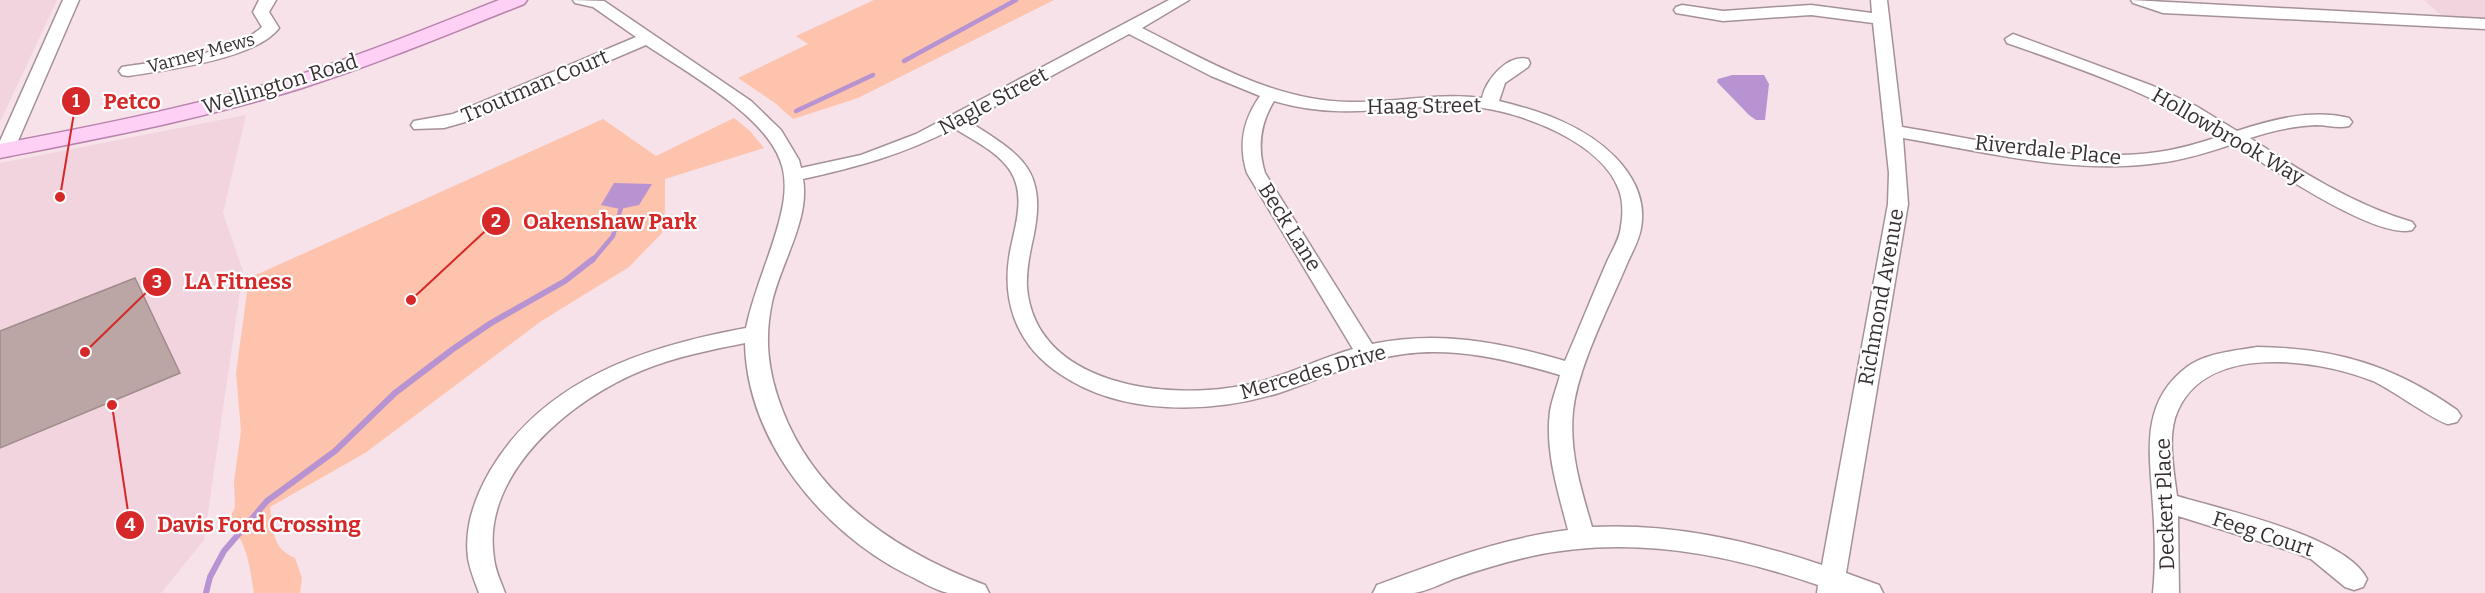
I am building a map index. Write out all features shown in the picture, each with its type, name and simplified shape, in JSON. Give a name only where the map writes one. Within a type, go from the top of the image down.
[{"type":"main road","name":"Wellington Road","points":[[4,144],[237,88],[345,53],[485,0]]},
{"type":"main road","name":"Wellington Road","points":[[4,144],[131,126],[257,93],[366,58],[517,0]]},
{"type":"street","points":[[4,144],[71,0]]},
{"type":"street","name":"Varney Mews","points":[[128,71],[218,53],[260,39],[271,28],[261,12],[268,0]]},
{"type":"street","name":"Nagle Street","points":[[794,175],[866,159],[908,144],[956,121],[1181,0]]},
{"type":"street","points":[[2139,0],[2163,8],[2485,24]]},
{"type":"street","points":[[2309,0],[2323,16]]},
{"type":"street","points":[[592,1],[746,105],[767,123],[783,146],[794,175],[796,192],[794,211],[767,285],[756,334],[761,380],[772,419],[785,447],[809,481],[837,511],[885,549],[915,566],[976,593]]},
{"type":"street","points":[[1682,10],[1723,16],[1811,10],[1880,10]]},
{"type":"street","name":"Richmond Avenue","points":[[1831,586],[1898,204],[1898,173],[1880,10]]},
{"type":"street","name":"Haag Street","points":[[1130,28],[1230,79],[1270,94],[1332,106],[1395,107],[1459,102],[1490,105],[1538,118],[1578,137],[1607,159],[1619,172],[1631,199],[1631,229],[1572,371],[1562,410],[1561,439],[1564,470],[1582,538]]},
{"type":"street","name":"Troutman Court","points":[[420,125],[451,121],[648,38]]},
{"type":"street","name":"Hollowbrook Way","points":[[2013,39],[2149,89],[2193,112],[2349,208],[2405,226]]},
{"type":"street","points":[[1490,105],[1490,94],[1494,83],[1502,75],[1522,63]]},
{"type":"street","name":"Beck Lane","points":[[1270,94],[1254,120],[1250,147],[1256,173],[1367,354]]},
{"type":"street","name":"Riverdale Place","points":[[1893,130],[2034,152],[2113,159],[2166,156],[2304,120],[2343,122]]},
{"type":"street","name":"Mercedes Drive","points":[[956,121],[1007,156],[1022,174],[1028,204],[1016,276],[1018,306],[1026,323],[1041,344],[1059,362],[1077,374],[1103,385],[1142,395],[1176,399],[1214,399],[1263,390],[1367,354],[1419,345],[1455,346],[1518,355],[1572,371]]},
{"type":"street","points":[[492,593],[480,557],[485,504],[505,466],[543,422],[589,387],[634,364],[672,352],[756,334]]},
{"type":"street","name":"Deckert Place","points":[[2166,593],[2165,502],[2161,460],[2163,421],[2167,406],[2176,389],[2205,366],[2245,356],[2277,355],[2334,361],[2382,376],[2405,387],[2450,416]]},
{"type":"street","name":"Feeg Court","points":[[2165,502],[2304,544],[2320,552],[2354,579]]},
{"type":"street","points":[[1393,592],[1483,559],[1529,547],[1582,538],[1614,536],[1649,537],[1712,545],[1831,586],[1870,593]]},
{"type":"shaded area","points":[[0,0],[57,0],[0,122]]},
{"type":"shaded area","points":[[874,0],[1054,0],[858,98],[793,119],[775,103],[738,78],[808,44],[796,36]]},
{"type":"shaded area","points":[[2424,0],[2485,0],[2485,21],[2445,19]]},
{"type":"shaded area","points":[[1732,75],[1764,75],[1769,84],[1765,120],[1756,120],[1749,115],[1717,82],[1718,79]]},
{"type":"shaded area","points":[[246,115],[223,213],[243,271],[204,540],[161,593],[0,593],[0,163]]},
{"type":"shaded area","points":[[734,118],[750,131],[764,148],[665,179],[662,233],[629,267],[540,322],[365,453],[270,507],[275,538],[287,554],[295,558],[302,578],[300,593],[254,593],[244,546],[240,538],[227,525],[235,507],[234,481],[241,431],[236,373],[249,278],[603,119],[656,156]]},
{"type":"shaded area","points":[[614,183],[652,184],[639,205],[620,209],[601,205]]},
{"type":"building","points":[[135,278],[180,373],[0,448],[0,331]]},
{"type":"waterway","points":[[904,61],[1016,0]]},
{"type":"waterway","points":[[796,111],[873,75]]},
{"type":"waterway","points":[[592,261],[613,236],[622,204]]},
{"type":"waterway","points":[[206,593],[210,577],[224,551],[267,501],[335,451],[395,393],[453,349],[491,323],[565,281],[593,259]]},
{"type":"place","name":"Petco","points":[[60,197]]},
{"type":"place","name":"Oakenshaw Park","points":[[411,300]]},
{"type":"place","name":"LA Fitness","points":[[85,352]]},
{"type":"place","name":"Davis Ford Crossing","points":[[112,405]]}]
